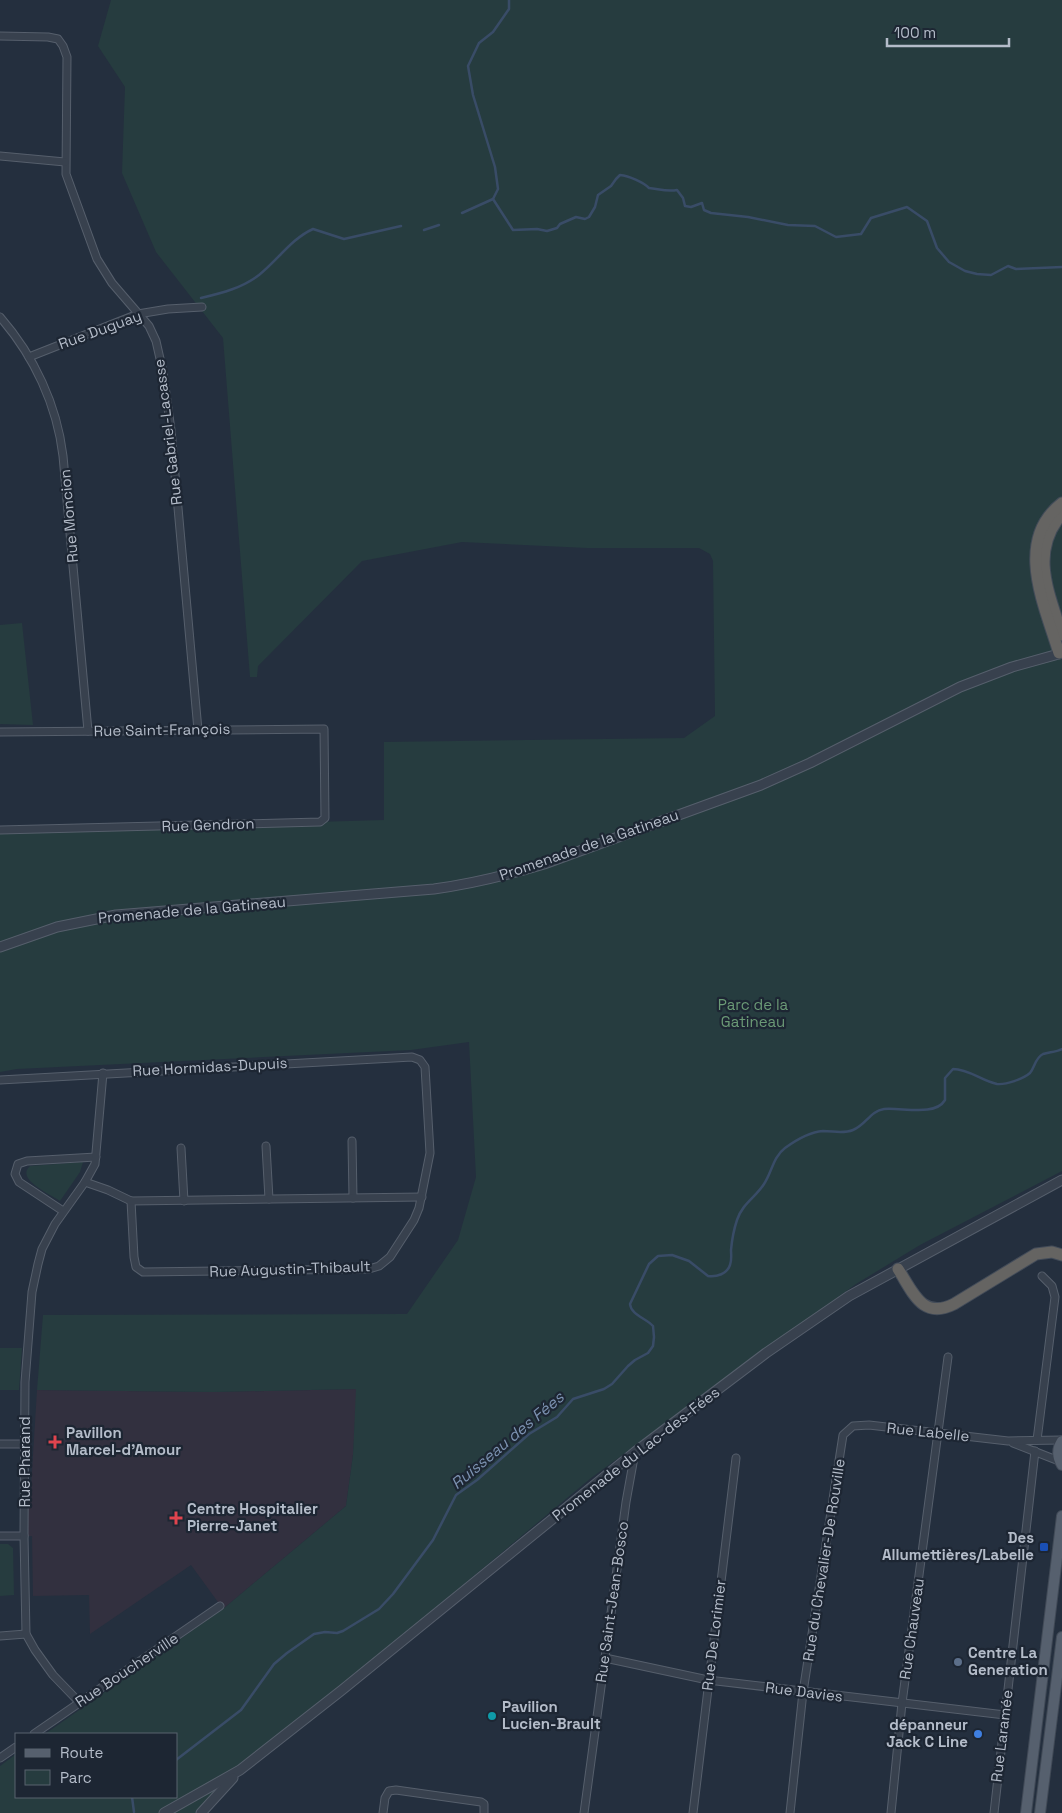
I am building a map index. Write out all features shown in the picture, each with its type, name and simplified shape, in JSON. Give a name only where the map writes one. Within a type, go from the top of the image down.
[{"type":"highway","points":[[1061,653],[1038,584],[1035,564],[1041,532],[1052,512],[1062,503]]},
{"type":"highway","points":[[1062,514],[1048,535],[1043,558],[1046,584],[1062,635]]},
{"type":"highway","points":[[898,1269],[917,1299],[925,1307],[932,1310],[941,1310],[1036,1254],[1052,1252],[1062,1255]]},
{"type":"main road","points":[[1061,1465],[1058,1452],[1062,1441]]},
{"type":"main road","points":[[1026,1813],[1062,1516]]},
{"type":"main road","points":[[1040,1813],[1062,1637]]},
{"type":"street","name":"Rue Gabriel-Lacasse","points":[[0,36],[48,36],[58,39],[63,46],[67,57],[66,174],[97,259],[112,283],[153,332],[159,352],[168,406],[198,730]]},
{"type":"street","points":[[0,156],[66,162]]},
{"type":"street","name":"Rue Duguay","points":[[30,357],[138,314],[168,309],[202,307]]},
{"type":"street","name":"Rue Moncion","points":[[0,317],[30,357],[48,395],[62,443],[88,731]]},
{"type":"street","name":"Promenade de la Gatineau","points":[[0,947],[52,928],[110,916],[434,889],[507,875],[544,864],[761,785],[810,763],[960,687],[1012,667],[1061,653]]},
{"type":"street","name":"Rue Saint-François","points":[[0,732],[324,729]]},
{"type":"street","name":"Rue Gendron","points":[[0,830],[320,822],[325,818],[324,729]]},
{"type":"street","name":"Rue Hormidas-Dupuis","points":[[0,1080],[412,1057],[420,1060]]},
{"type":"street","name":"Rue Augustin-Thibault","points":[[131,1201],[134,1257],[136,1267],[143,1272],[375,1268],[383,1264],[390,1256],[414,1220],[422,1197],[430,1153],[426,1071],[420,1060]]},
{"type":"street","name":"Rue Pharand","points":[[79,1702],[53,1675],[34,1650],[26,1634],[24,1444],[26,1373],[35,1277],[42,1249],[63,1211],[92,1171],[96,1157],[103,1073]]},
{"type":"street","points":[[352,1140],[353,1198]]},
{"type":"street","points":[[266,1146],[269,1199]]},
{"type":"street","points":[[181,1148],[184,1201]]},
{"type":"street","points":[[63,1211],[19,1182],[15,1174],[18,1164],[27,1161],[96,1157]]},
{"type":"street","name":"Promenade du Lac-des-Fées","points":[[164,1813],[240,1770],[342,1690],[635,1452],[798,1330],[849,1296],[1062,1180]]},
{"type":"street","points":[[85,1182],[131,1201],[422,1197]]},
{"type":"street","points":[[1037,1440],[1055,1297],[1052,1286],[1042,1276]]},
{"type":"street","name":"Rue Chauveau","points":[[891,1813],[902,1703],[948,1357]]},
{"type":"street","name":"Rue Labelle","points":[[849,1429],[854,1426],[869,1426],[1008,1441],[1062,1441]]},
{"type":"street","name":"Rue du Chevalier-De Rouville","points":[[790,1813],[803,1692],[842,1438],[849,1429]]},
{"type":"street","name":"Rue Labelle","points":[[1008,1441],[1035,1451],[1061,1465]]},
{"type":"street","points":[[0,1444],[24,1444]]},
{"type":"street","name":"Rue Laramée","points":[[994,1813],[1035,1451]]},
{"type":"street","name":"Rue Saint-Jean-Bosco","points":[[584,1813],[626,1502],[635,1452]]},
{"type":"street","name":"Rue De Lorimier","points":[[693,1813],[736,1458]]},
{"type":"street","points":[[0,1536],[24,1536]]},
{"type":"street","name":"Rue Boucherville","points":[[35,1733],[220,1606]]},
{"type":"street","points":[[0,1636],[26,1634]]},
{"type":"street","name":"Rue Davies","points":[[605,1658],[708,1680],[1005,1716]]},
{"type":"street","points":[[0,1758],[15,1747]]},
{"type":"street","name":"Promenade du Lac-des-Fées","points":[[201,1813],[240,1770]]},
{"type":"street","points":[[383,1813],[385,1798],[389,1791],[396,1790],[484,1804],[484,1813]]},
{"type":"shaded area","name":"Centre Hospitalier Pierre-Janet","points":[[357,1389],[353,1455],[346,1506],[223,1609],[191,1565],[90,1634],[89,1595],[33,1596],[32,1536],[20,1536],[20,1489],[31,1488],[37,1390],[213,1392]]},
{"type":"green space","name":"Parc de la Gatineau","points":[[111,0],[1062,0],[1062,1171],[920,1245],[856,1284],[591,1478],[397,1640],[241,1764],[210,1797],[198,1813],[0,1813],[0,1766],[15,1755],[15,1798],[178,1798],[178,1733],[46,1733],[223,1609],[346,1506],[353,1455],[356,1389],[213,1392],[37,1390],[43,1315],[407,1314],[458,1240],[476,1177],[469,1042],[411,1050],[17,1069],[0,1072],[0,831],[384,820],[384,742],[684,738],[715,716],[713,561],[710,554],[699,548],[587,548],[462,542],[362,561],[258,666],[257,677],[250,677],[223,338],[156,252],[122,173],[125,87],[98,46]]},
{"type":"green space","points":[[22,623],[33,725],[0,724],[0,625]]},
{"type":"green space","points":[[83,1162],[80,1172],[60,1201],[36,1186],[27,1176],[30,1166]]},
{"type":"green space","points":[[0,1348],[22,1348],[19,1390],[0,1390]]},
{"type":"green space","points":[[0,1544],[8,1544],[13,1548],[14,1595],[0,1596]]},
{"type":"waterway","points":[[462,213],[493,199],[498,189],[495,167],[473,95],[468,66],[479,43],[493,32],[509,9],[509,0]]},
{"type":"waterway","points":[[493,199],[513,230],[537,229],[547,231],[557,228],[560,224],[576,217],[585,219],[589,217],[595,207],[598,195],[611,186],[620,175],[636,180],[649,188],[666,191],[677,190],[683,198],[685,206],[691,207],[702,203],[704,210],[711,213],[748,217],[788,225],[815,226],[836,237],[861,234],[871,218],[907,207],[927,221],[937,248],[949,262],[965,271],[991,275],[1008,266],[1016,269],[1062,267]]},
{"type":"waterway","points":[[424,230],[439,225]]},
{"type":"waterway","points":[[201,298],[232,290],[252,280],[298,238],[313,229],[344,239],[401,226]]},
{"type":"waterway","name":"Ruisseau des Fées","points":[[178,1758],[241,1710],[274,1664],[287,1653],[314,1634],[343,1631],[379,1609],[393,1594],[433,1540],[456,1495],[477,1480],[529,1434],[557,1417],[573,1399],[604,1389],[612,1384],[635,1360],[648,1353],[653,1346],[653,1326],[636,1314],[630,1304],[649,1264],[658,1256],[672,1255],[689,1261],[708,1276],[715,1276],[727,1271],[731,1263],[731,1250],[739,1214],[764,1184],[775,1160],[785,1148],[798,1139],[813,1133],[853,1130],[879,1110],[926,1110],[934,1108],[945,1100],[945,1078],[953,1069],[965,1071],[997,1084],[1005,1084],[1030,1073],[1038,1058],[1043,1054],[1062,1049]]},
{"type":"waterway","name":"Ruisseau des Fées","points":[[132,1798],[134,1812]]},
{"type":"place","name":"Pavillon Marcel-d'Amour","points":[[55,1442]]},
{"type":"place","name":"Centre Hospitalier Pierre-Janet","points":[[176,1518]]},
{"type":"place","name":"Des Allumettières/Labelle","points":[[1044,1547]]},
{"type":"place","name":"Centre La Generation","points":[[958,1662]]},
{"type":"place","name":"Pavilion Lucien-Brault","points":[[492,1716]]},
{"type":"place","name":"dépanneur Jack C Line","points":[[978,1734]]}]
